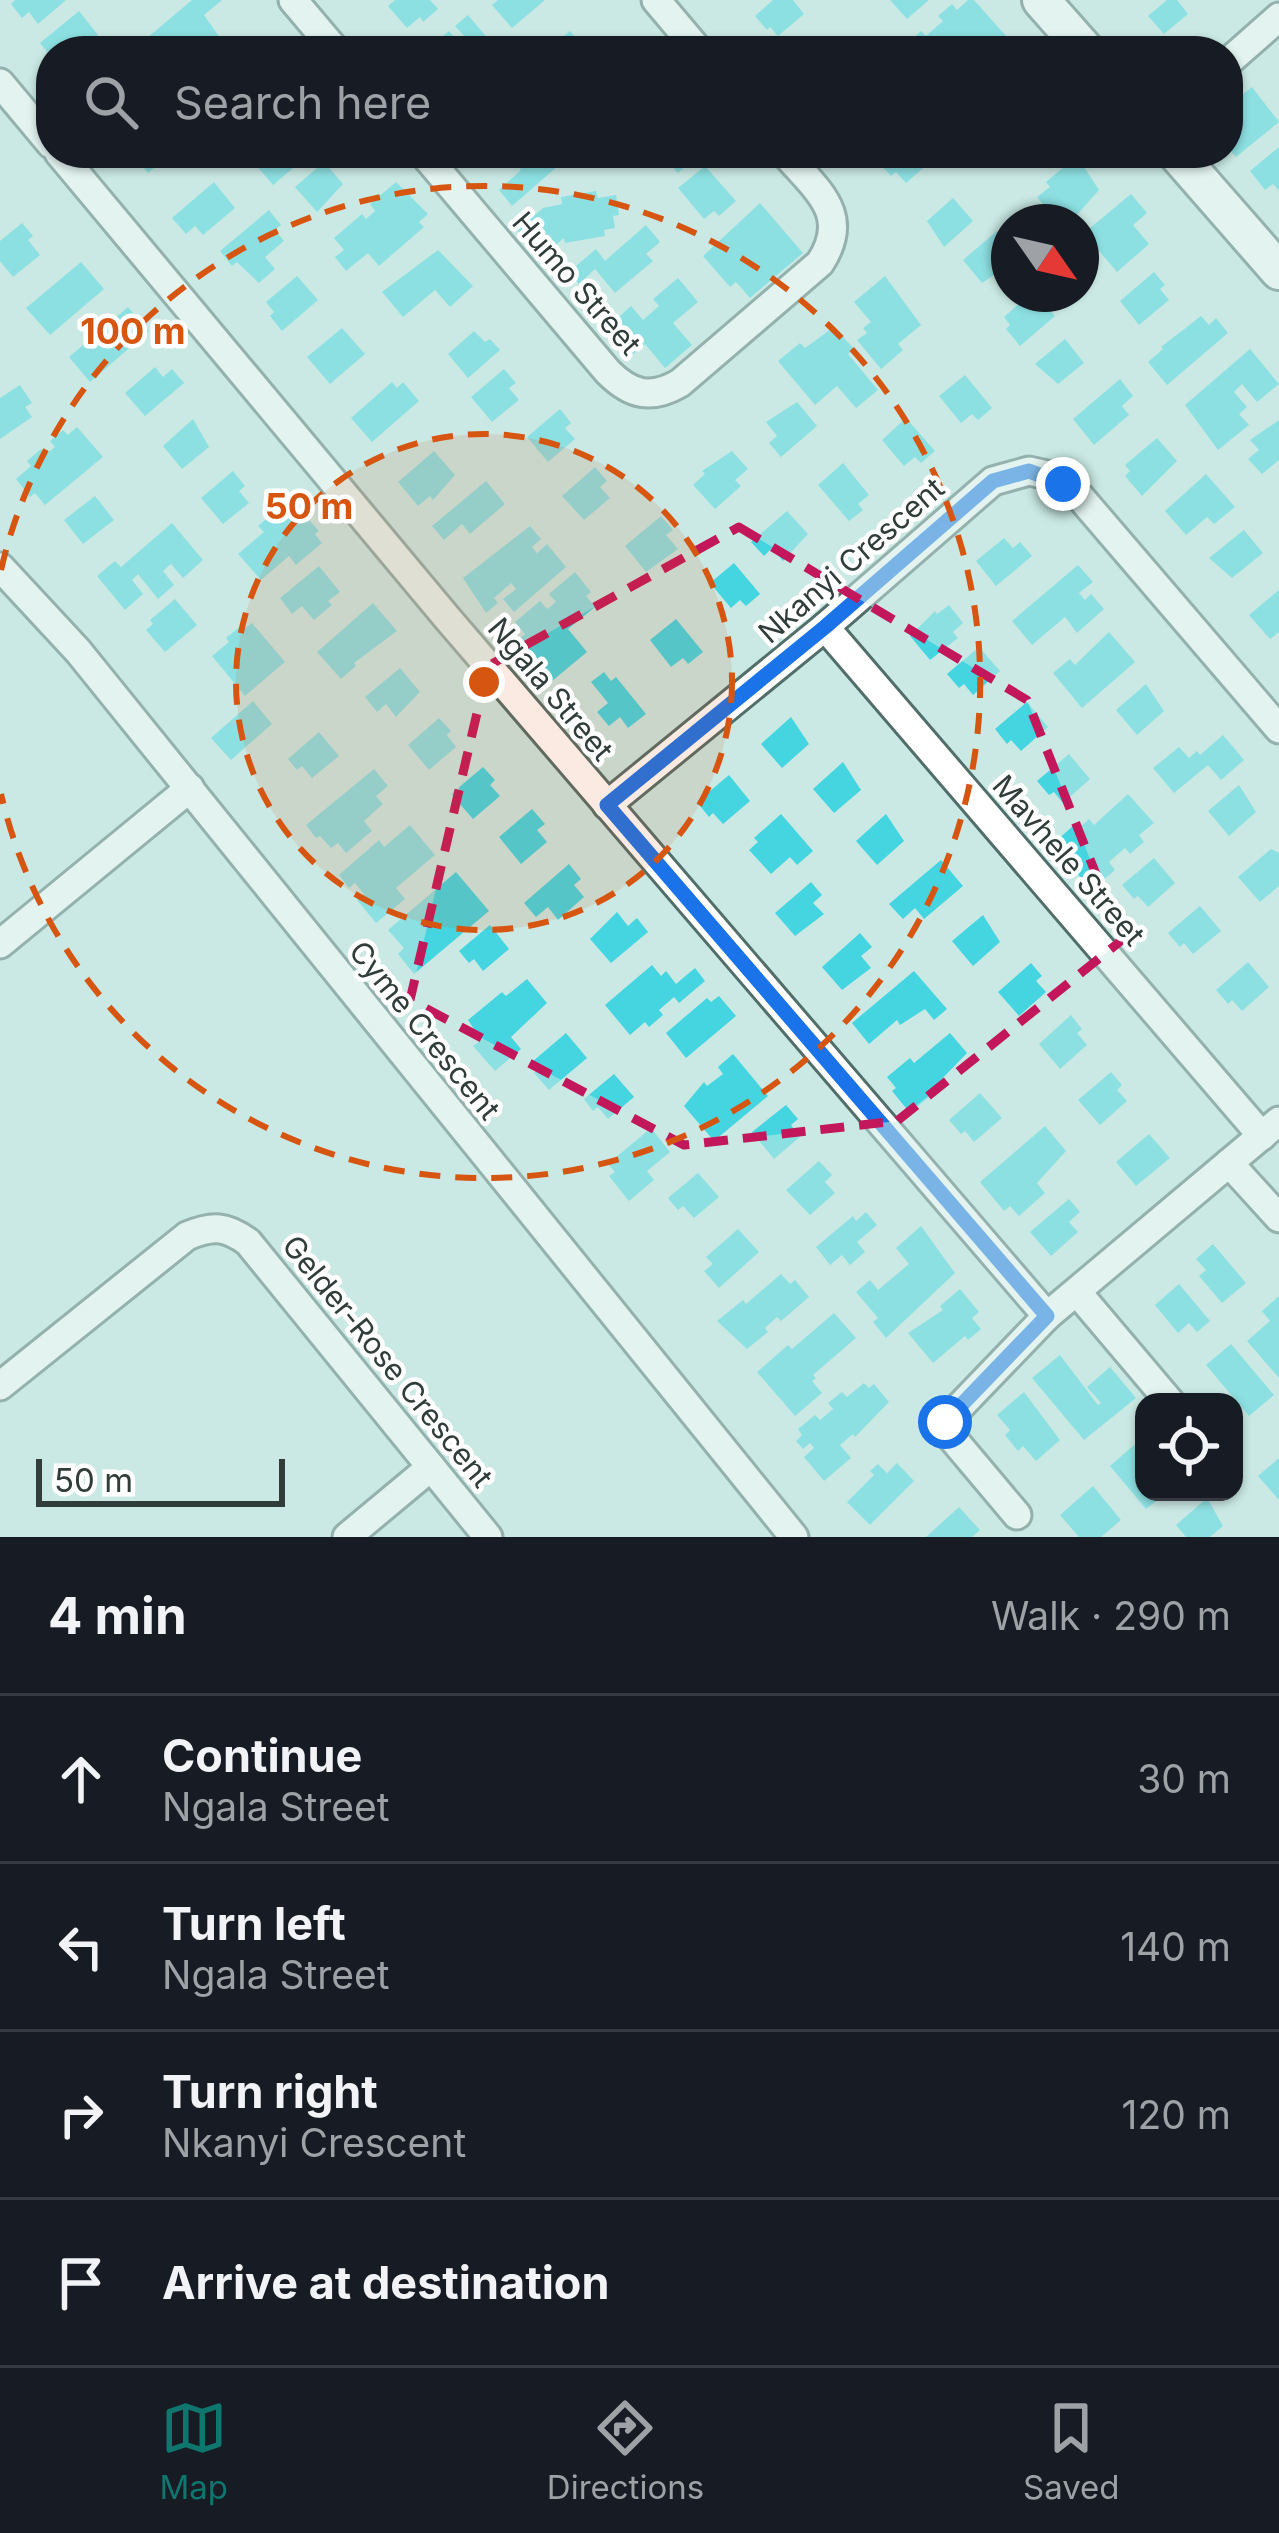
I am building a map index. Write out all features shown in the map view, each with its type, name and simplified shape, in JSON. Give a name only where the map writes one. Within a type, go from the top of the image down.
[{"type":"street","points":[[293,0],[323,36]]},
{"type":"street","points":[[656,0],[686,36]]},
{"type":"street","points":[[1041,0],[1073,36]]},
{"type":"street","points":[[1243,49],[1279,17]]},
{"type":"street","points":[[0,83],[36,126]]},
{"type":"street","name":"Ngala Street","points":[[72,168],[607,805],[1047,1316]]},
{"type":"street","name":"Humo Street","points":[[436,168],[608,372],[623,387],[640,394],[661,394],[680,382],[820,263],[834,241],[835,223],[828,204],[798,168]]},
{"type":"street","points":[[1189,168],[1278,268]]},
{"type":"street","name":"Nkanyi Crescent","points":[[607,805],[825,627],[993,481],[1029,471],[1047,475],[1081,499],[1279,729]]},
{"type":"street","name":"Cyme Crescent","points":[[0,567],[78,651],[794,1537]]},
{"type":"street","name":"Mavhele Street","points":[[825,627],[1270,1128]]},
{"type":"street","points":[[0,944],[190,788]]},
{"type":"street","points":[[1017,1515],[953,1439],[945,1422],[1047,1316],[1270,1128]]},
{"type":"street","points":[[1229,1162],[1279,1218]]},
{"type":"street","name":"Gelder-Rose Crescent","points":[[0,1386],[187,1236],[208,1227],[230,1228],[248,1242],[488,1537]]},
{"type":"street","points":[[1077,1292],[1162,1393]]},
{"type":"street","points":[[346,1537],[431,1467]]},
{"type":"highlighted area","points":[[739,527],[1027,700],[1122,940],[897,1121],[684,1145],[410,1000],[488,666]]},
{"type":"building","points":[[15,0],[66,0],[38,24],[29,12],[22,18],[11,4]]},
{"type":"building","points":[[192,0],[222,0],[204,15],[219,36],[149,36]]},
{"type":"building","points":[[395,0],[430,0],[438,9],[407,28],[388,6]]},
{"type":"building","points":[[498,0],[545,0],[512,28],[492,5]]},
{"type":"building","points":[[773,0],[793,0],[804,14],[778,36],[755,16]]},
{"type":"building","points":[[890,0],[929,0],[907,19]]},
{"type":"building","points":[[974,0],[1006,36],[926,36],[943,21],[938,16],[952,4],[957,10]]},
{"type":"building","points":[[1167,0],[1177,0],[1188,14],[1164,34],[1148,16]]},
{"type":"building","points":[[79,11],[98,35],[97,36],[49,36]]},
{"type":"building","points":[[468,15],[486,36],[464,36],[455,26]]},
{"type":"building","points":[[1252,87],[1279,122],[1243,151],[1243,94]]},
{"type":"building","points":[[1279,147],[1279,191],[1273,184],[1265,190],[1250,171]]},
{"type":"building","points":[[258,168],[293,168],[273,185]]},
{"type":"building","points":[[317,168],[329,168],[343,184],[317,212],[295,187]]},
{"type":"building","points":[[556,168],[512,206],[499,190],[521,170]]},
{"type":"building","points":[[707,168],[736,201],[719,216],[714,211],[704,219],[678,188]]},
{"type":"building","points":[[884,168],[923,168],[906,183],[896,172],[891,176]]},
{"type":"building","points":[[1063,168],[1085,168],[1099,190],[1087,204],[1043,204],[1037,197],[1050,187],[1046,182]]},
{"type":"building","points":[[214,182],[235,208],[203,235],[195,226],[186,234],[172,218]]},
{"type":"building","points":[[396,182],[428,214],[419,222],[424,227],[379,266],[368,253],[346,271],[335,257],[344,250],[334,238],[362,214],[366,219],[375,211],[370,204]]},
{"type":"building","points":[[596,191],[598,198],[616,195],[619,215],[613,216],[615,228],[604,230],[605,236],[565,243],[564,238],[541,258],[517,230],[543,208],[562,204],[561,197]]},
{"type":"building","points":[[1131,194],[1147,213],[1133,225],[1149,244],[1117,272],[1099,251],[1099,221]]},
{"type":"building","points":[[953,198],[973,221],[944,247],[927,221]]},
{"type":"building","points":[[760,203],[803,253],[750,298],[736,282],[730,287],[703,256]]},
{"type":"building","points":[[269,210],[281,225],[275,230],[284,241],[265,257],[275,269],[259,283],[237,262],[232,266],[220,251]]},
{"type":"building","points":[[22,223],[40,255],[13,277],[0,261],[0,241]]},
{"type":"building","points":[[646,225],[660,242],[646,254],[653,261],[615,293],[595,269],[579,284],[569,272],[596,249],[605,261]]},
{"type":"building","points":[[991,236],[991,277],[982,283],[963,260]]},
{"type":"building","points":[[438,250],[473,286],[450,307],[435,290],[403,317],[382,292]]},
{"type":"building","points":[[81,262],[104,289],[50,335],[26,308]]},
{"type":"building","points":[[1154,272],[1169,300],[1139,325],[1120,301]]},
{"type":"building","points":[[297,276],[318,300],[282,331],[266,302]]},
{"type":"building","points":[[885,276],[921,325],[898,344],[903,350],[881,369],[857,340],[871,322],[854,302]]},
{"type":"building","points":[[678,278],[698,302],[673,323],[692,345],[665,368],[645,344],[632,355],[608,327],[631,306],[643,320],[659,306],[653,299]]},
{"type":"building","points":[[128,307],[149,331],[90,382],[69,357]]},
{"type":"building","points":[[1010,312],[1052,312],[1055,316],[1020,346],[1006,329],[1010,325],[1004,317]]},
{"type":"building","points":[[1201,316],[1209,325],[1216,318],[1228,333],[1167,385],[1148,362]]},
{"type":"building","points":[[834,327],[854,349],[848,354],[878,390],[856,408],[837,386],[815,405],[778,361],[800,343],[805,348]]},
{"type":"building","points":[[342,328],[365,354],[330,384],[307,357]]},
{"type":"building","points":[[474,331],[500,350],[468,378],[448,354]]},
{"type":"building","points":[[1065,339],[1084,363],[1058,384],[1035,364]]},
{"type":"building","points":[[1250,349],[1279,384],[1257,402],[1242,384],[1234,392],[1247,407],[1239,414],[1249,425],[1218,450],[1185,405]]},
{"type":"building","points":[[155,367],[163,377],[172,369],[184,383],[145,416],[125,393]]},
{"type":"building","points":[[504,369],[516,383],[509,388],[519,400],[492,422],[471,397]]},
{"type":"building","points":[[965,375],[992,408],[978,420],[972,414],[961,423],[939,396]]},
{"type":"building","points":[[1120,379],[1133,396],[1122,406],[1129,415],[1094,445],[1073,419]]},
{"type":"building","points":[[392,382],[397,388],[403,382],[419,401],[372,442],[351,418]]},
{"type":"building","points":[[20,385],[32,403],[25,407],[32,417],[0,439],[0,398]]},
{"type":"building","points":[[797,402],[817,426],[781,457],[769,443],[777,436],[766,422]]},
{"type":"building","points":[[560,409],[571,423],[565,428],[575,439],[548,462],[527,437]]},
{"type":"building","points":[[906,418],[935,451],[921,463],[915,457],[904,466],[882,440]]},
{"type":"building","points":[[193,419],[209,447],[182,469],[163,446]]},
{"type":"building","points":[[1279,420],[1279,460],[1262,474],[1248,459],[1259,450],[1250,440]]},
{"type":"building","points":[[77,427],[103,457],[45,505],[35,493],[30,497],[16,479],[31,466],[27,461],[41,449],[46,454],[55,447],[50,441],[63,430],[68,435]]},
{"type":"building","points":[[1157,438],[1177,461],[1142,496],[1125,476],[1130,471],[1125,465]]},
{"type":"building","points":[[434,451],[455,475],[433,500],[430,496],[418,506],[398,482]]},
{"type":"building","points":[[732,451],[748,469],[735,480],[741,486],[715,509],[693,485],[705,474],[702,471]]},
{"type":"building","points":[[843,463],[869,495],[858,504],[863,510],[849,521],[818,485]]},
{"type":"building","points":[[595,467],[607,481],[600,487],[610,498],[584,520],[562,496]]},
{"type":"building","points":[[233,471],[245,486],[239,491],[249,503],[223,524],[201,498]]},
{"type":"building","points":[[1206,474],[1235,507],[1214,524],[1207,517],[1186,535],[1165,511]]},
{"type":"building","points":[[486,481],[505,504],[470,534],[462,524],[444,540],[432,526]]},
{"type":"building","points":[[95,496],[114,520],[83,544],[64,520]]},
{"type":"building","points":[[296,505],[319,531],[315,534],[322,543],[296,565],[289,556],[261,580],[238,554],[264,532],[258,526],[272,514],[278,521]]},
{"type":"building","points":[[787,511],[808,534],[783,561],[772,548],[764,556],[751,542]]},
{"type":"building","points":[[661,516],[673,530],[666,535],[678,549],[646,572],[625,546]]},
{"type":"building","points":[[172,523],[203,560],[183,578],[171,564],[163,571],[174,585],[158,599],[138,574],[132,580],[143,594],[125,610],[97,576],[115,561],[121,567]]},
{"type":"building","points":[[530,526],[541,539],[532,547],[537,553],[547,544],[566,567],[514,612],[503,599],[516,589],[511,583],[486,613],[463,578]]},
{"type":"building","points":[[1244,530],[1263,553],[1232,578],[1209,558]]},
{"type":"building","points":[[1004,538],[1013,548],[1020,542],[1032,556],[996,586],[976,561]]},
{"type":"building","points":[[734,563],[760,594],[746,606],[740,600],[731,608],[710,583]]},
{"type":"building","points":[[1078,565],[1093,582],[1079,593],[1085,600],[1091,594],[1104,609],[1077,633],[1065,617],[1032,645],[1012,621]]},
{"type":"building","points":[[319,566],[340,592],[314,620],[302,606],[292,614],[280,598]]},
{"type":"building","points":[[575,572],[591,592],[586,596],[595,607],[568,629],[587,652],[546,686],[513,644],[525,634],[515,622],[540,601],[547,609],[556,602],[549,594]]},
{"type":"building","points":[[1279,590],[1279,632],[1270,639],[1249,615]]},
{"type":"building","points":[[175,599],[197,625],[165,652],[146,630],[153,624],[150,620]]},
{"type":"building","points":[[373,603],[397,631],[354,663],[341,679],[317,652]]},
{"type":"building","points":[[949,605],[963,623],[953,632],[958,638],[930,660],[910,636],[935,611]]},
{"type":"building","points":[[676,619],[703,652],[688,664],[683,658],[671,667],[650,640]]},
{"type":"building","points":[[252,623],[285,662],[245,696],[212,656],[229,642],[226,638]]},
{"type":"building","points":[[1109,632],[1135,662],[1082,708],[1053,673],[1070,659],[1075,665]]},
{"type":"building","points":[[979,647],[1000,671],[973,695],[947,674]]},
{"type":"building","points":[[400,668],[420,692],[396,717],[386,704],[377,712],[365,697]]},
{"type":"building","points":[[604,672],[611,681],[616,677],[646,714],[628,728],[620,717],[609,726],[597,712],[608,703],[591,682]]},
{"type":"building","points":[[1146,684],[1164,711],[1137,735],[1116,710]]},
{"type":"building","points":[[253,701],[272,724],[231,760],[211,738]]},
{"type":"building","points":[[1027,702],[1048,727],[1021,751],[1011,740],[1007,744],[995,729]]},
{"type":"building","points":[[791,717],[809,744],[782,768],[761,744]]},
{"type":"building","points":[[439,718],[451,731],[447,735],[456,747],[429,770],[408,745]]},
{"type":"building","points":[[319,732],[339,756],[312,778],[288,759]]},
{"type":"building","points":[[1223,735],[1244,760],[1221,780],[1208,765],[1174,793],[1153,768],[1179,747],[1189,758],[1197,751],[1200,755]]},
{"type":"building","points":[[1069,754],[1090,779],[1063,803],[1037,781]]},
{"type":"building","points":[[843,762],[861,790],[834,813],[813,789]]},
{"type":"building","points":[[483,767],[495,780],[490,785],[500,796],[473,819],[451,794]]},
{"type":"building","points":[[374,769],[388,786],[376,796],[383,804],[364,821],[372,831],[346,853],[338,843],[331,848],[320,836],[316,838],[306,825]]},
{"type":"building","points":[[729,775],[750,801],[723,824],[713,813],[709,817],[697,802]]},
{"type":"building","points":[[1239,785],[1256,812],[1229,836],[1208,811]]},
{"type":"building","points":[[1128,794],[1154,823],[1139,835],[1144,842],[1130,854],[1125,848],[1109,862],[1115,870],[1090,891],[1055,842],[1074,825],[1078,829],[1089,819],[1094,825]]},
{"type":"building","points":[[532,809],[545,824],[537,830],[547,842],[521,864],[499,837]]},
{"type":"building","points":[[781,814],[813,851],[797,865],[790,857],[771,874],[749,850],[758,842],[754,838]]},
{"type":"building","points":[[886,814],[904,841],[877,865],[856,841]]},
{"type":"building","points":[[410,825],[435,855],[396,888],[405,899],[376,923],[357,900],[364,894],[355,883],[349,888],[339,875],[379,840],[384,847]]},
{"type":"building","points":[[1271,849],[1279,853],[1279,886],[1260,902],[1238,877]]},
{"type":"building","points":[[1154,858],[1175,883],[1148,907],[1122,885]]},
{"type":"building","points":[[941,860],[963,886],[924,919],[915,908],[903,919],[889,904]]},
{"type":"building","points":[[569,864],[581,879],[574,885],[584,897],[558,920],[548,907],[536,917],[524,903]]},
{"type":"building","points":[[456,872],[489,911],[414,974],[398,954],[404,948],[388,930]]},
{"type":"building","points":[[811,882],[822,895],[813,903],[824,914],[795,936],[775,913]]},
{"type":"building","points":[[1200,906],[1221,931],[1193,954],[1168,933]]},
{"type":"building","points":[[617,912],[628,926],[637,918],[648,932],[611,963],[590,939]]},
{"type":"building","points":[[983,915],[1000,942],[973,966],[952,941]]},
{"type":"building","points":[[490,925],[509,949],[483,971],[459,951]]},
{"type":"building","points":[[860,933],[872,947],[861,956],[871,968],[842,990],[822,967]]},
{"type":"building","points":[[1248,962],[1269,987],[1242,1011],[1216,990]]},
{"type":"building","points":[[1031,963],[1042,976],[1036,981],[1046,992],[1019,1016],[998,992]]},
{"type":"building","points":[[652,965],[661,976],[666,971],[676,984],[695,968],[705,981],[679,1003],[674,997],[659,1010],[663,1015],[630,1035],[605,1005]]},
{"type":"building","points":[[914,971],[947,1009],[934,1020],[925,1009],[900,1025],[897,1020],[869,1044],[852,1023]]},
{"type":"building","points":[[527,979],[547,1003],[511,1037],[521,1049],[495,1071],[473,1046],[481,1040],[468,1020]]},
{"type":"building","points":[[719,996],[736,1016],[686,1058],[666,1033],[707,998],[711,1002]]},
{"type":"building","points":[[1071,1015],[1087,1045],[1060,1069],[1039,1044]]},
{"type":"building","points":[[566,1033],[587,1058],[549,1090],[534,1073],[538,1069],[532,1062]]},
{"type":"building","points":[[950,1033],[967,1053],[934,1087],[937,1090],[910,1113],[887,1077],[910,1058],[914,1063]]},
{"type":"building","points":[[733,1054],[768,1096],[714,1141],[684,1106],[704,1082],[707,1086],[723,1074],[718,1067]]},
{"type":"building","points":[[1111,1072],[1127,1101],[1100,1125],[1078,1100]]},
{"type":"building","points":[[614,1074],[634,1097],[608,1119],[584,1099]]},
{"type":"building","points":[[980,1093],[1002,1118],[974,1142],[949,1120]]},
{"type":"building","points":[[786,1105],[798,1119],[791,1125],[800,1137],[774,1159],[752,1132]]},
{"type":"building","points":[[1045,1126],[1066,1151],[1037,1183],[1045,1193],[1019,1216],[1010,1206],[1004,1211],[980,1182]]},
{"type":"building","points":[[651,1128],[670,1152],[647,1171],[654,1180],[629,1201],[609,1176],[615,1172],[608,1164]]},
{"type":"building","points":[[1149,1134],[1170,1158],[1136,1186],[1116,1162]]},
{"type":"building","points":[[819,1161],[832,1175],[825,1182],[835,1193],[810,1215],[786,1190]]},
{"type":"building","points":[[698,1173],[719,1197],[694,1218],[668,1198]]},
{"type":"building","points":[[1069,1199],[1080,1212],[1069,1222],[1078,1232],[1051,1256],[1030,1232]]},
{"type":"building","points":[[866,1212],[877,1225],[857,1242],[865,1252],[850,1265],[842,1255],[830,1265],[816,1247],[853,1216],[856,1221]]},
{"type":"building","points":[[921,1226],[955,1273],[886,1338],[873,1322],[878,1318],[856,1292],[870,1280],[878,1290],[909,1264],[896,1248]]},
{"type":"building","points":[[738,1229],[759,1252],[719,1288],[704,1271],[713,1264],[706,1257]]},
{"type":"building","points":[[1213,1244],[1246,1283],[1222,1303],[1199,1276],[1206,1270],[1196,1259]]},
{"type":"building","points":[[781,1274],[790,1284],[795,1280],[809,1297],[781,1321],[777,1317],[765,1328],[768,1332],[747,1349],[717,1321]]},
{"type":"building","points":[[1179,1284],[1210,1321],[1197,1332],[1189,1323],[1178,1333],[1155,1305]]},
{"type":"building","points":[[960,1289],[979,1312],[972,1318],[981,1329],[933,1363],[908,1333],[943,1310],[940,1306]]},
{"type":"building","points":[[1279,1296],[1279,1378],[1247,1341],[1270,1321],[1262,1311]]},
{"type":"building","points":[[834,1313],[856,1338],[813,1375],[822,1393],[795,1416],[757,1372]]},
{"type":"building","points":[[1231,1344],[1274,1395],[1249,1416],[1243,1409],[1243,1393],[1230,1393],[1206,1365]]},
{"type":"building","points":[[1060,1355],[1098,1405],[1101,1403],[1087,1387],[1110,1367],[1135,1399],[1084,1440],[1032,1378]]},
{"type":"building","points":[[864,1383],[869,1388],[874,1384],[889,1402],[855,1437],[840,1445],[851,1458],[824,1481],[804,1457],[814,1448],[810,1443],[803,1449],[796,1441],[802,1435],[798,1429],[815,1415],[820,1420],[833,1409],[828,1403],[842,1392],[847,1397]]},
{"type":"building","points":[[1024,1392],[1060,1440],[1036,1461],[1023,1446],[1018,1451],[1005,1435],[1010,1430],[997,1415]]},
{"type":"building","points":[[1134,1445],[1135,1496],[1110,1466]]},
{"type":"building","points":[[1279,1458],[1279,1500],[1258,1476]]},
{"type":"building","points":[[897,1463],[914,1481],[870,1525],[847,1502],[874,1475],[870,1471],[878,1464],[887,1473]]},
{"type":"building","points":[[1093,1486],[1121,1520],[1101,1537],[1079,1537],[1060,1515]]},
{"type":"building","points":[[1209,1501],[1223,1526],[1210,1537],[1186,1537],[1176,1525]]},
{"type":"building","points":[[959,1507],[980,1530],[972,1537],[926,1537]]},
{"type":"route","points":[[945,1422],[1047,1316],[607,805],[825,627],[993,481],[1029,471],[1063,484]]}]
